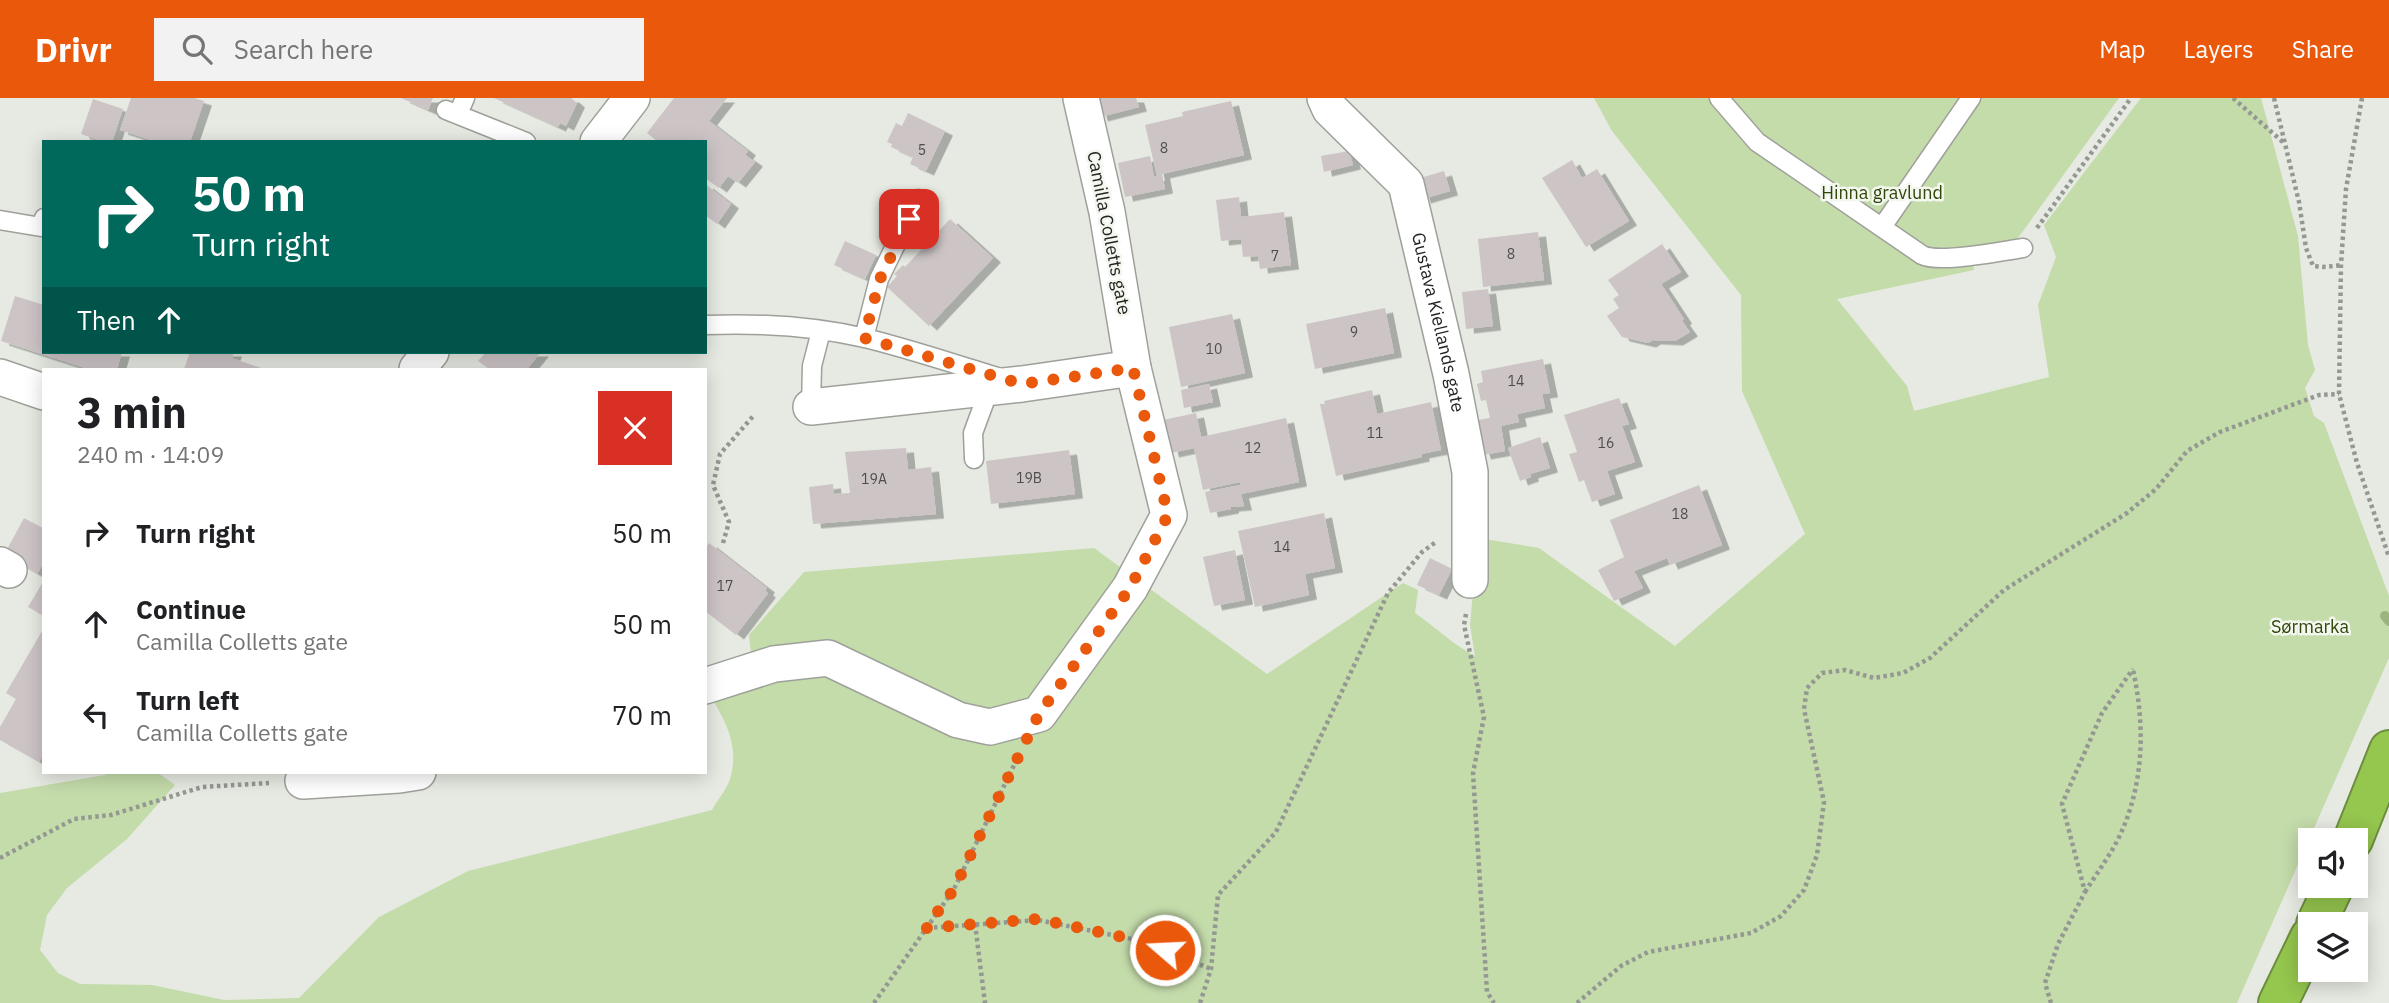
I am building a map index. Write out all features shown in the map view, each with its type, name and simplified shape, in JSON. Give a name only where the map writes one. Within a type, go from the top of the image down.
[{"type":"highway","points":[[2358,828],[2389,750]]},
{"type":"highway","points":[[2278,1003],[2298,962]]},
{"type":"street","points":[[600,140],[632,98]]},
{"type":"street","name":"Camilla Colletts gate","points":[[1039,714],[1130,588],[1168,515],[1133,368],[1107,212],[1081,98]]},
{"type":"street","name":"Gustava Kiellands gate","points":[[1325,98],[1330,109],[1406,184],[1451,374],[1470,472],[1470,580]]},
{"type":"street","points":[[418,368],[429,354]]},
{"type":"street","points":[[811,407],[1006,386],[1133,368]]},
{"type":"street","points":[[0,377],[42,391]]},
{"type":"street","points":[[707,685],[775,664],[828,658],[958,720],[990,727],[1039,714]]},
{"type":"street","points":[[303,781],[406,774]]},
{"type":"lane","points":[[1719,98],[1757,142],[1927,258],[1971,256],[2023,248]]},
{"type":"lane","points":[[1882,228],[1971,98]]},
{"type":"lane","points":[[456,107],[522,140]]},
{"type":"lane","points":[[864,338],[880,279],[918,199]]},
{"type":"lane","points":[[0,220],[41,226],[42,223]]},
{"type":"lane","points":[[707,326],[741,324],[864,338],[1006,386],[972,433],[974,459]]},
{"type":"lane","points":[[811,407],[812,366],[821,331]]},
{"type":"path","points":[[2023,248],[2131,98]]},
{"type":"path","points":[[2233,98],[2284,143]]},
{"type":"path","points":[[2274,98],[2299,202],[2306,248],[2313,266],[2341,265]]},
{"type":"path","points":[[2362,98],[2346,189],[2341,265],[2339,394],[2357,463],[2389,557]]},
{"type":"path","points":[[1577,1003],[1621,967],[1648,951],[1751,933],[1781,916],[1804,890],[1817,855],[1824,802],[1804,709],[1807,688],[1822,673],[1845,670],[1874,678],[1903,673],[1930,658],[2004,590],[2127,513],[2156,489],[2187,451],[2220,432],[2319,395],[2339,394]]},
{"type":"path","points":[[723,543],[729,522],[713,485],[720,454],[755,414]]},
{"type":"path","points":[[1200,1003],[1211,969],[1218,895],[1276,832],[1388,593],[1422,552],[1444,536],[1471,525]]},
{"type":"path","points":[[1470,580],[1464,625],[1485,717],[1473,773],[1487,992],[1494,1003]]},
{"type":"path","points":[[2051,1003],[2045,983],[2059,944],[2085,892],[2115,845],[2133,803],[2142,735],[2140,702],[2133,669],[2102,713],[2062,804],[2085,892]]},
{"type":"path","points":[[874,1003],[954,889],[1039,714]]},
{"type":"path","points":[[0,858],[74,819],[111,815],[202,787],[303,781]]},
{"type":"path","points":[[926,928],[1038,919],[1142,941],[1211,969]]},
{"type":"path","points":[[975,924],[985,1003]]},
{"type":"green space","points":[[1594,98],[2119,98],[2018,238],[1970,250],[1974,270],[1837,299],[1907,386],[1914,411],[2049,377],[2038,305],[2056,257],[2044,225],[2141,98],[2261,98],[2298,236],[2308,345],[2315,370],[2305,388],[2314,416],[2324,423],[2389,596],[2389,658],[2314,828],[2298,828],[2298,865],[2237,1003],[0,1003],[0,793],[106,774],[160,774],[175,785],[127,839],[67,888],[47,915],[40,950],[58,973],[80,984],[152,985],[224,1000],[299,998],[379,917],[468,871],[712,810],[729,782],[733,758],[730,735],[709,694],[754,681],[749,635],[804,572],[1094,548],[1267,674],[1403,583],[1418,590],[1415,613],[1475,656],[1470,625],[1478,538],[1539,548],[1675,646],[1805,534],[1742,391],[1741,295],[1612,131]]},
{"type":"building","points":[[131,98],[194,98],[204,101],[191,140],[150,140],[120,130]]},
{"type":"building","points":[[401,98],[433,98],[428,110]]},
{"type":"building","points":[[494,98],[571,98],[577,103],[566,126],[560,123],[558,127]]},
{"type":"building","points":[[674,98],[727,98],[709,121],[748,151],[745,155],[755,162],[738,183],[728,176],[719,188],[707,179],[707,140],[656,140],[647,133]]},
{"type":"building","points":[[1094,98],[1136,98],[1139,107],[1100,117]]},
{"type":"building","points":[[93,99],[123,109],[113,140],[98,140],[81,134]]},
{"type":"building","points":[[1231,101],[1244,155],[1162,174],[1165,189],[1125,197],[1118,163],[1150,156],[1154,177],[1157,176],[1145,125],[1183,116],[1182,112]]},
{"type":"building","points":[[908,113],[945,131],[926,171],[910,164],[913,157],[891,147],[892,144],[887,142],[896,123],[902,126]]},
{"type":"building","points":[[1349,151],[1353,165],[1324,172],[1321,156]]},
{"type":"building","points":[[1572,160],[1582,178],[1597,169],[1629,221],[1586,247],[1542,178]]},
{"type":"building","points":[[1444,171],[1450,191],[1423,199],[1417,179]]},
{"type":"building","points":[[707,186],[731,204],[717,224],[707,216]]},
{"type":"building","points":[[1239,197],[1241,217],[1284,212],[1291,265],[1260,269],[1258,256],[1243,257],[1241,239],[1221,241],[1216,200]]},
{"type":"building","points":[[950,219],[993,258],[929,326],[887,287],[897,276],[894,274],[903,265],[905,267]]},
{"type":"building","points":[[1538,232],[1544,280],[1483,287],[1478,239]]},
{"type":"building","points":[[845,241],[876,255],[865,279],[834,265]]},
{"type":"building","points":[[1662,244],[1681,272],[1661,284],[1690,332],[1675,341],[1653,340],[1648,343],[1622,337],[1607,316],[1619,308],[1613,299],[1619,295],[1608,280]]},
{"type":"building","points":[[1488,289],[1493,326],[1466,329],[1462,292]]},
{"type":"building","points":[[15,296],[42,304],[42,354],[121,354],[117,368],[85,368],[1,341]]},
{"type":"building","points":[[1385,308],[1394,353],[1315,369],[1306,324]]},
{"type":"building","points":[[1232,314],[1245,373],[1181,387],[1169,327]]},
{"type":"building","points":[[189,354],[233,354],[232,358],[261,368],[184,368]]},
{"type":"building","points":[[484,354],[539,354],[528,368],[488,368],[478,361]]},
{"type":"building","points":[[1543,359],[1550,393],[1542,394],[1545,408],[1517,414],[1519,422],[1501,426],[1505,451],[1483,455],[1472,421],[1490,418],[1486,400],[1481,401],[1477,384],[1483,382],[1481,371]]},
{"type":"building","points":[[1209,384],[1213,402],[1184,408],[1181,390]]},
{"type":"building","points":[[1372,390],[1377,414],[1431,402],[1441,450],[1421,454],[1422,457],[1336,476],[1320,404]]},
{"type":"building","points":[[1619,398],[1629,424],[1622,426],[1635,462],[1607,471],[1615,494],[1592,502],[1584,480],[1579,482],[1569,454],[1577,452],[1564,415]]},
{"type":"building","points":[[1196,413],[1201,437],[1286,418],[1299,482],[1241,494],[1244,506],[1210,513],[1205,492],[1240,485],[1240,482],[1203,490],[1194,448],[1171,453],[1163,420]]},
{"type":"building","points":[[1540,437],[1550,468],[1530,474],[1531,477],[1520,481],[1508,448]]},
{"type":"building","points":[[906,448],[908,470],[931,467],[936,514],[813,524],[809,487],[833,484],[834,494],[850,493],[845,452]]},
{"type":"building","points":[[1069,450],[1075,494],[991,504],[986,461]]},
{"type":"building","points":[[1699,485],[1722,545],[1670,565],[1667,558],[1634,571],[1643,588],[1614,601],[1598,570],[1624,557],[1610,520]]},
{"type":"building","points":[[1324,513],[1335,568],[1305,574],[1309,595],[1255,607],[1238,531]]},
{"type":"building","points":[[24,518],[42,528],[42,565],[37,574],[4,555]]},
{"type":"building","points":[[709,543],[767,588],[765,591],[768,593],[736,635],[707,613]]},
{"type":"building","points":[[1235,550],[1245,600],[1214,606],[1203,557]]},
{"type":"building","points":[[1430,558],[1452,569],[1439,595],[1417,585]]},
{"type":"building","points":[[42,583],[42,615],[28,607]]},
{"type":"building","points":[[42,631],[42,757],[39,762],[0,740],[0,727],[16,699],[6,693]]},
{"type":"waterway","points":[[2385,616],[2389,621]]},
{"type":"route","points":[[909,219],[880,279],[864,338],[1022,384],[1133,368],[1168,515],[1130,588],[1039,714],[954,889],[926,928],[1038,919],[1142,941],[1165,950]]},
{"type":"park label","name":"Hinna gravlund","points":[[1882,193]]},
{"type":"park label","name":"Sørmarka","points":[[2310,627]]}]
